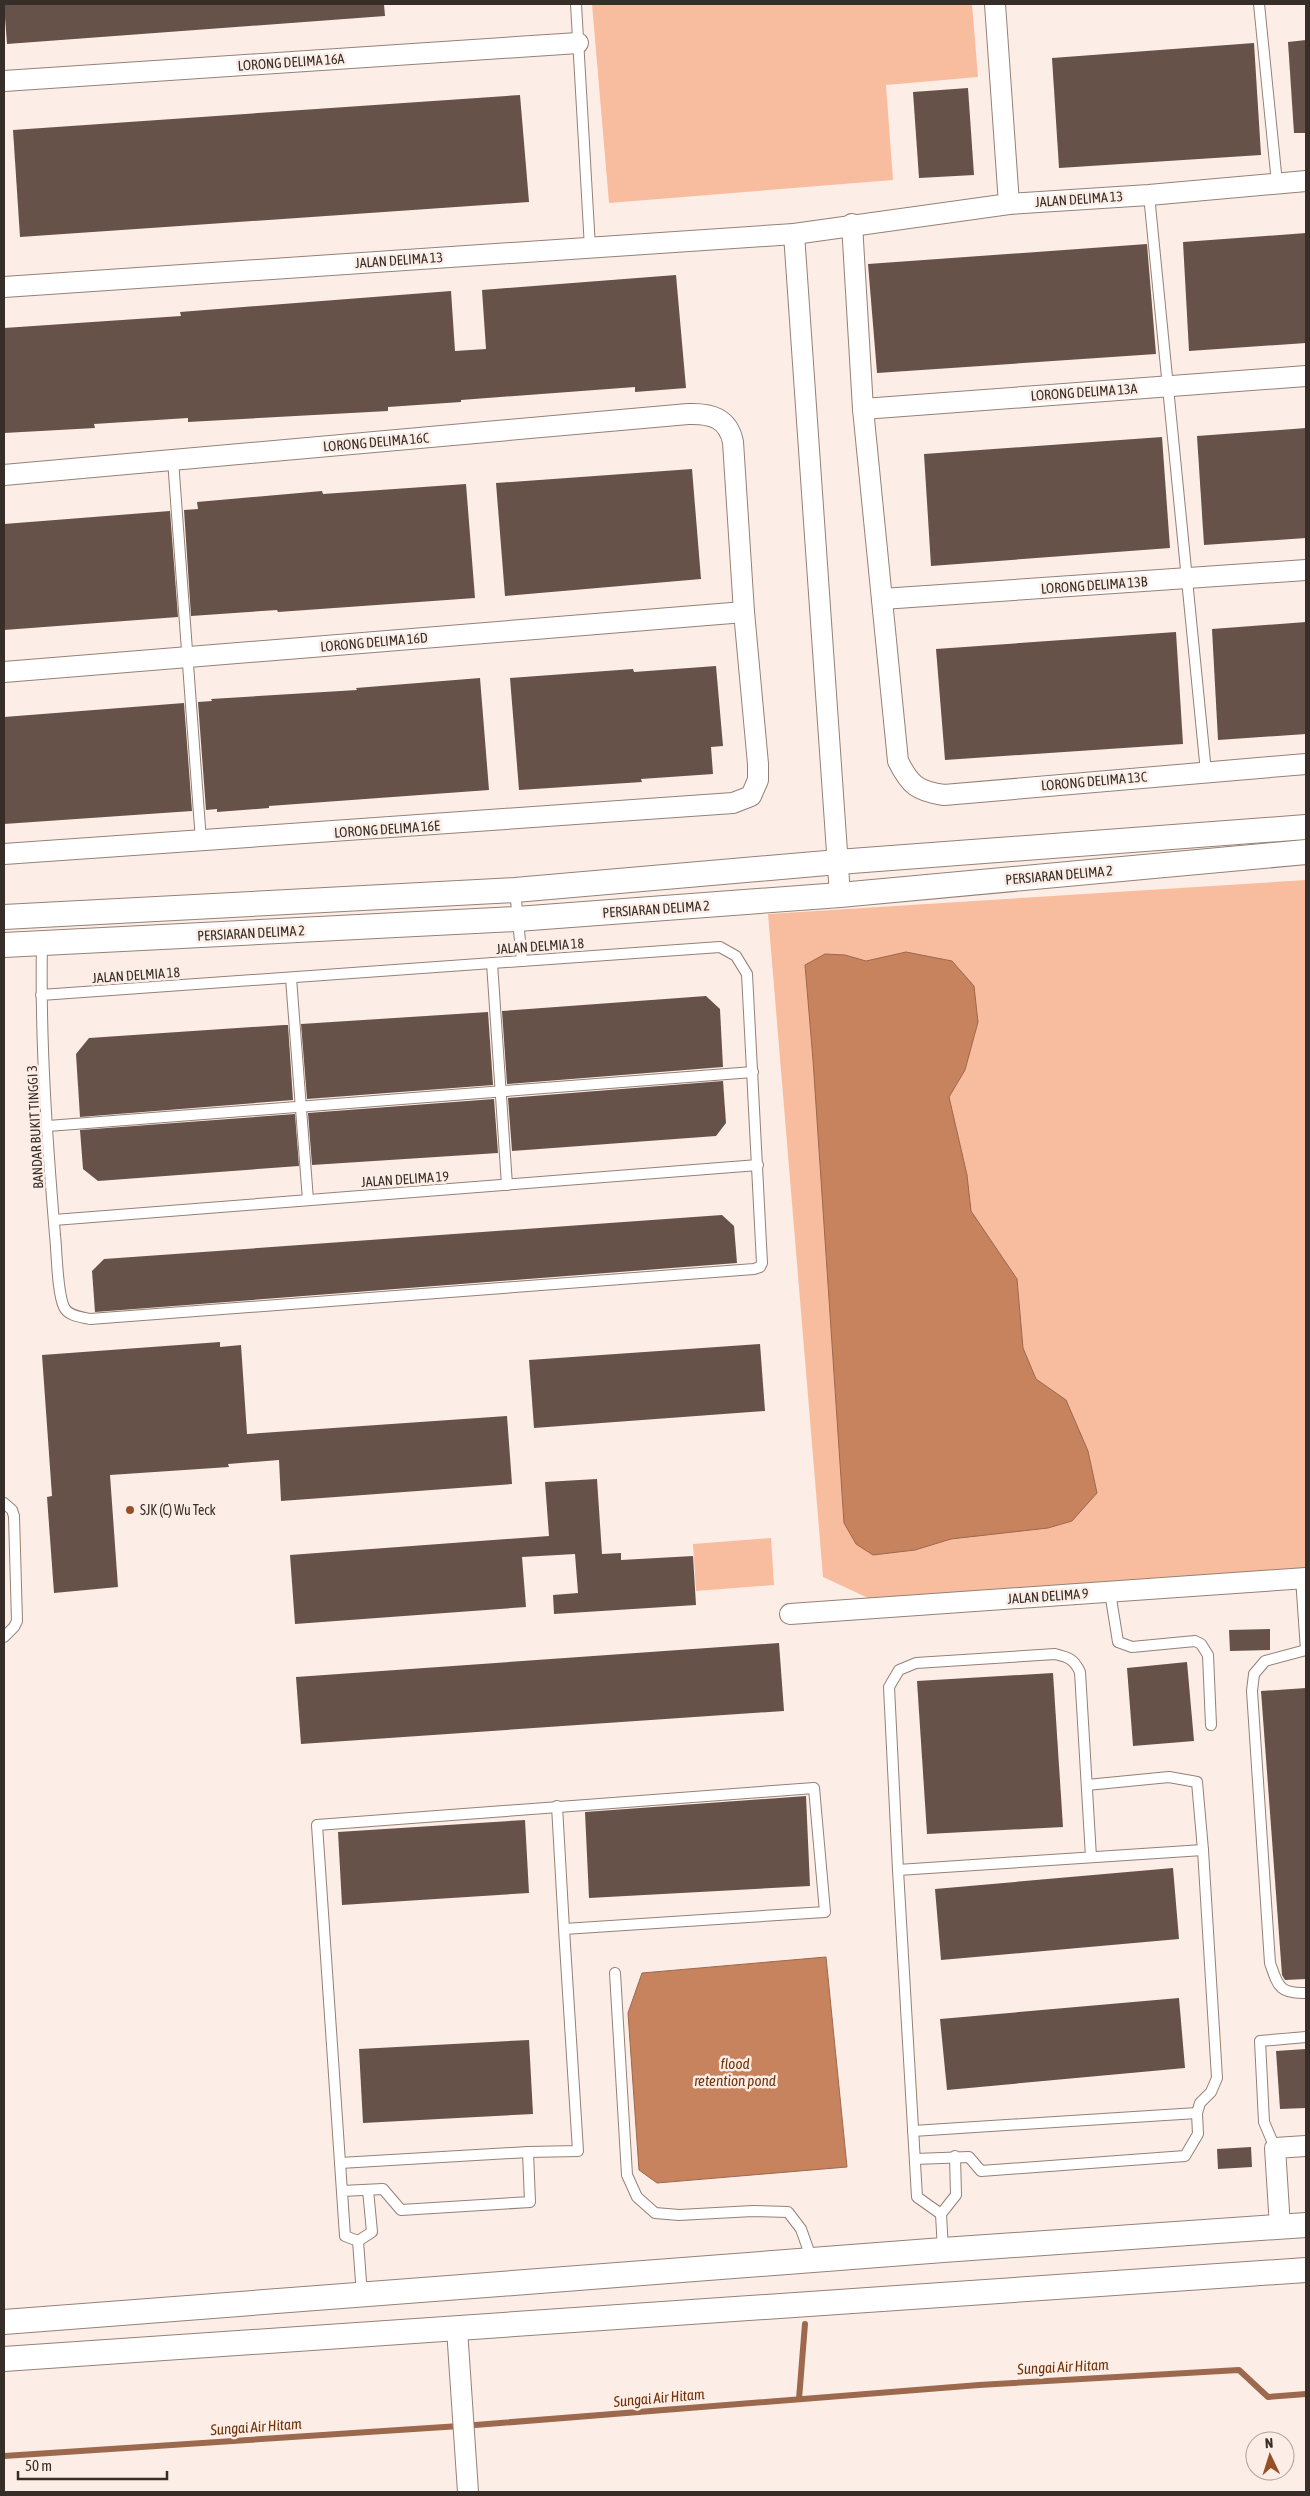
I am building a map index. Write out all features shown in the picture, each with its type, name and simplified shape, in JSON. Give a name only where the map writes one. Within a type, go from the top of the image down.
[{"type":"street","points":[[999,4],[1009,204]]},
{"type":"street","name":"LORONG DELIMA 16A","points":[[4,81],[578,43]]},
{"type":"street","name":"JALAN DELIMA 13","points":[[4,287],[794,234],[852,224],[1009,204],[1149,195],[1306,181]]},
{"type":"street","points":[[852,224],[863,409],[882,600]]},
{"type":"street","points":[[794,234],[840,895]]},
{"type":"street","name":"LORONG DELIMA 13A","points":[[863,409],[1306,376]]},
{"type":"street","name":"LORONG DELIMA 16C","points":[[4,475],[701,414],[722,420],[731,433],[733,442],[744,612]]},
{"type":"street","name":"LORONG DELIMA 13B","points":[[882,600],[1306,570]]},
{"type":"street","name":"LORONG DELIMA 13C","points":[[882,600],[898,761],[906,777],[924,792],[944,794],[1306,764]]},
{"type":"street","name":"LORONG DELIMA 16D","points":[[4,672],[744,612]]},
{"type":"street","name":"LORONG DELIMA 16E","points":[[4,854],[202,842],[732,803],[751,796],[758,780],[744,612]]},
{"type":"street","name":"PERSIARAN DELIMA 2","points":[[4,917],[515,890],[838,862],[1306,827]]},
{"type":"street","name":"PERSIARAN DELIMA 2","points":[[4,946],[517,919],[840,895],[1306,852]]},
{"type":"street","name":"JALAN DELIMA 9","points":[[790,1614],[1304,1578]]},
{"type":"street","points":[[1280,2227],[1275,2148],[1306,2146]]},
{"type":"street","points":[[4,2322],[943,2250],[1306,2225]]},
{"type":"street","points":[[4,2359],[1306,2270]]},
{"type":"street","points":[[456,2329],[468,2492]]},
{"type":"lane","points":[[576,4],[590,248]]},
{"type":"lane","points":[[1259,4],[1277,183]]},
{"type":"lane","points":[[1149,195],[1206,772]]},
{"type":"lane","points":[[173,460],[202,842]]},
{"type":"lane","points":[[515,890],[522,961]]},
{"type":"lane","name":"BANDAR BUKIT TINGGI 3","points":[[42,944],[41,995],[48,1126],[54,1220],[64,1308]]},
{"type":"lane","name":"JALAN DELMIA 18","points":[[41,995],[720,947],[736,956],[747,974],[763,1255],[760,1267],[754,1269],[90,1318],[74,1316],[64,1308]]},
{"type":"lane","points":[[492,963],[507,1185]]},
{"type":"lane","points":[[290,978],[308,1200]]},
{"type":"lane","points":[[48,1126],[753,1072]]},
{"type":"lane","name":"JALAN DELIMA 19","points":[[54,1220],[758,1165]]},
{"type":"lane","points":[[4,1503],[12,1510],[14,1516],[17,1620],[14,1627],[4,1637]]},
{"type":"lane","points":[[1304,1578],[1306,1650],[1265,1661],[1254,1674],[1252,1691],[1270,1963],[1278,1986],[1288,1993],[1306,1993]]},
{"type":"lane","points":[[1110,1592],[1118,1642],[1132,1647],[1195,1641],[1204,1648],[1208,1655],[1211,1725]]},
{"type":"lane","points":[[941,2214],[917,2197],[889,1687],[899,1670],[916,1663],[1055,1654],[1069,1657],[1080,1672],[1091,1856]]},
{"type":"lane","points":[[916,2159],[955,2156],[969,2157],[981,2171],[1185,2156],[1198,2134],[1200,2103],[1211,2092],[1217,2078],[1197,1782],[1169,1777],[1087,1785]]},
{"type":"lane","points":[[358,2241],[345,2236],[317,1825],[814,1788],[825,1912],[564,1929]]},
{"type":"lane","points":[[340,2163],[528,2152],[578,2151],[556,1806]]},
{"type":"lane","points":[[898,1870],[1203,1850]]},
{"type":"lane","points":[[614,1973],[627,2175],[637,2197],[655,2213],[679,2215],[753,2211],[788,2212],[801,2229],[812,2261]]},
{"type":"lane","points":[[1275,2148],[1264,2122],[1260,2041],[1306,2037]]},
{"type":"lane","points":[[913,2131],[1198,2113]]},
{"type":"lane","points":[[342,2191],[383,2189],[401,2210],[530,2202],[528,2152]]},
{"type":"lane","points":[[943,2250],[941,2214],[956,2195],[955,2156]]},
{"type":"lane","points":[[358,2241],[372,2232],[368,2190]]},
{"type":"lane","points":[[358,2241],[362,2295]]},
{"type":"shaded area","points":[[592,4],[972,4],[978,77],[886,85],[893,180],[609,203]]},
{"type":"shaded area","points":[[1306,880],[1306,1572],[881,1604],[823,1577],[768,914]]},
{"type":"shaded area","points":[[771,1538],[774,1585],[696,1591],[693,1544]]},
{"type":"water","points":[[906,952],[952,961],[974,986],[978,1022],[965,1070],[949,1097],[967,1175],[971,1211],[1017,1279],[1023,1348],[1036,1379],[1066,1400],[1088,1451],[1097,1493],[1072,1521],[1048,1528],[951,1539],[915,1550],[873,1555],[856,1544],[844,1523],[805,965],[825,954],[845,955],[866,961]]},
{"type":"water","name":"flood retention pond","points":[[826,1957],[847,2167],[657,2183],[639,2170],[628,2013],[642,1973]]},
{"type":"building","points":[[4,4],[384,4],[385,16],[7,44]]},
{"type":"building","points":[[1306,40],[1306,133],[1294,133],[1288,42]]},
{"type":"building","points":[[1254,43],[1261,155],[1059,168],[1052,58]]},
{"type":"building","points":[[968,88],[974,175],[919,178],[913,92]]},
{"type":"building","points":[[520,95],[529,202],[20,237],[13,130]]},
{"type":"building","points":[[1306,233],[1306,343],[1189,351],[1183,242]]},
{"type":"building","points":[[1147,244],[1156,354],[877,373],[868,264]]},
{"type":"building","points":[[676,275],[686,388],[635,392],[635,387],[388,407],[388,411],[188,422],[188,418],[94,424],[95,428],[4,433],[4,328],[181,316],[180,312],[451,291],[455,351],[486,349],[482,290]]},
{"type":"building","points":[[1306,428],[1306,538],[1204,545],[1197,436]]},
{"type":"building","points":[[1162,437],[1170,548],[931,566],[924,454]]},
{"type":"building","points":[[692,469],[701,579],[505,596],[496,483]]},
{"type":"building","points":[[466,484],[475,598],[278,612],[277,610],[191,616],[184,510],[198,509],[197,502],[322,491],[323,494]]},
{"type":"building","points":[[170,511],[178,617],[4,630],[4,524]]},
{"type":"building","points":[[1306,622],[1306,734],[1218,740],[1212,629]]},
{"type":"building","points":[[1176,632],[1183,744],[945,760],[936,649]]},
{"type":"building","points":[[716,666],[723,746],[711,747],[713,774],[641,779],[642,782],[519,790],[510,678],[633,669],[634,672]]},
{"type":"building","points":[[480,678],[489,790],[269,806],[269,808],[217,812],[217,809],[206,810],[198,702],[212,701],[211,699],[357,690],[356,688]]},
{"type":"building","points":[[184,703],[192,811],[4,824],[4,717]]},
{"type":"building","points":[[706,996],[720,1009],[723,1067],[507,1084],[502,1011]]},
{"type":"building","points":[[488,1012],[493,1085],[307,1099],[301,1024]]},
{"type":"building","points":[[288,1025],[293,1100],[80,1117],[76,1054],[89,1038]]},
{"type":"building","points":[[723,1081],[726,1123],[716,1136],[512,1151],[508,1098]]},
{"type":"building","points":[[494,1099],[498,1153],[312,1165],[308,1113]]},
{"type":"building","points":[[295,1114],[299,1166],[98,1181],[83,1169],[80,1130]]},
{"type":"building","points":[[722,1215],[734,1226],[737,1263],[95,1312],[92,1271],[104,1259]]},
{"type":"building","points":[[220,1342],[220,1347],[241,1345],[247,1434],[507,1416],[512,1484],[281,1501],[279,1460],[228,1464],[229,1467],[110,1475],[118,1587],[54,1593],[47,1497],[52,1496],[42,1355]]},
{"type":"building","points":[[760,1344],[765,1411],[534,1428],[529,1360]]},
{"type":"building","points":[[597,1479],[602,1554],[621,1553],[621,1560],[693,1556],[696,1605],[554,1614],[553,1595],[578,1593],[575,1554],[522,1557],[526,1607],[295,1624],[290,1555],[549,1536],[545,1482]]},
{"type":"building","points":[[1270,1629],[1270,1650],[1230,1651],[1229,1630]]},
{"type":"building","points":[[779,1643],[784,1711],[301,1744],[296,1677]]},
{"type":"building","points":[[1187,1662],[1194,1741],[1133,1746],[1127,1668]]},
{"type":"building","points":[[1053,1673],[1063,1827],[927,1834],[917,1681]]},
{"type":"building","points":[[1306,1688],[1306,1979],[1285,1980],[1282,1975],[1261,1691]]},
{"type":"building","points":[[806,1796],[810,1886],[589,1898],[585,1812]]},
{"type":"building","points":[[525,1820],[529,1893],[342,1905],[338,1832]]},
{"type":"building","points":[[1173,1868],[1179,1939],[941,1960],[935,1889]]},
{"type":"building","points":[[1179,1998],[1185,2068],[947,2090],[940,2019]]},
{"type":"building","points":[[529,2040],[533,2114],[363,2123],[359,2049]]},
{"type":"building","points":[[1306,2049],[1306,2108],[1280,2109],[1276,2051]]},
{"type":"building","points":[[1251,2147],[1252,2167],[1218,2169],[1217,2149]]},
{"type":"waterway","points":[[799,2399],[805,2324]]},
{"type":"waterway","name":"Sungai Air Hitam","points":[[4,2456],[475,2425],[979,2385],[1239,2370],[1268,2397],[1306,2394]]},
{"type":"place","name":"SJK (C) Wu Teck","points":[[130,1510]]}]
